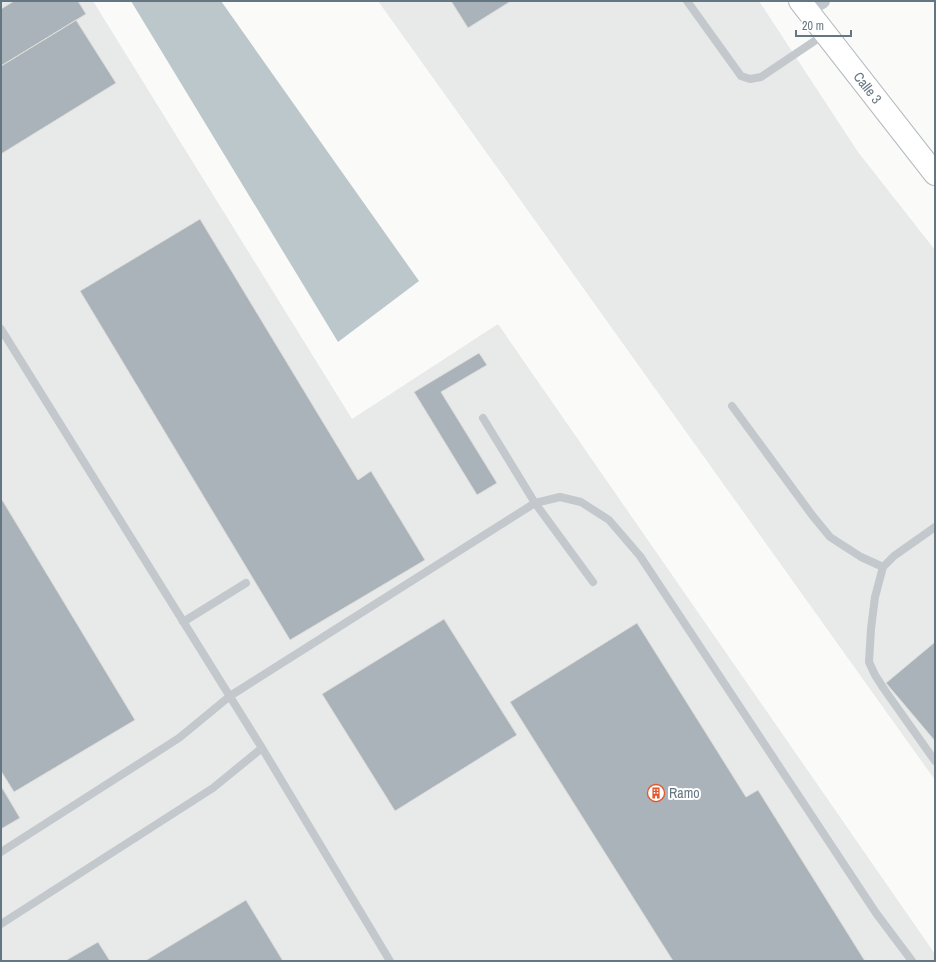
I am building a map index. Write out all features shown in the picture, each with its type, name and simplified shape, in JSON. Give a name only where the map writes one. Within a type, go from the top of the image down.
[{"type":"main road","name":"Calle 3","points":[[810,4],[826,33],[935,174]]},
{"type":"lane","points":[[688,1],[741,76],[750,79],[761,77],[826,33]]},
{"type":"lane","points":[[1,329],[230,696],[390,961]]},
{"type":"lane","points":[[732,406],[812,515],[830,536],[861,557],[882,567]]},
{"type":"lane","points":[[484,418],[535,503],[593,582]]},
{"type":"lane","points":[[1,852],[179,738],[230,696],[535,503],[560,497],[581,502],[609,520],[640,556],[685,627],[872,906],[912,961]]},
{"type":"lane","points":[[935,527],[894,556],[882,567],[873,610],[869,662],[884,689],[935,761]]},
{"type":"lane","points":[[183,622],[246,583]]},
{"type":"lane","points":[[1,924],[213,788],[262,748]]},
{"type":"shaded area","points":[[1,1],[93,1],[352,419],[498,324],[935,954],[935,961],[1,961]]},
{"type":"shaded area","points":[[131,1],[221,1],[419,281],[338,342]]},
{"type":"shaded area","points":[[378,1],[759,1],[858,152],[935,250],[935,780]]},
{"type":"building","points":[[14,1],[78,1],[86,14],[1,66],[1,9]]},
{"type":"building","points":[[451,1],[511,1],[468,28]]},
{"type":"building","points":[[76,20],[116,83],[1,154],[1,66]]},
{"type":"building","points":[[200,219],[358,480],[371,471],[425,560],[290,640],[80,291]]},
{"type":"building","points":[[479,353],[487,365],[441,392],[497,483],[477,495],[414,392]]},
{"type":"building","points":[[1,498],[135,720],[14,792],[1,771]]},
{"type":"building","points":[[444,619],[517,735],[395,811],[322,694]]},
{"type":"building","name":"Ramo","points":[[637,623],[746,797],[758,790],[865,961],[673,961],[510,702]]},
{"type":"building","points":[[935,642],[935,741],[886,683]]},
{"type":"building","points":[[1,786],[20,818],[1,829]]},
{"type":"building","points":[[246,900],[283,961],[145,961]]},
{"type":"building","points":[[98,942],[110,961],[65,961]]},
{"type":"place","name":"Ramo","points":[[656,793]]}]
